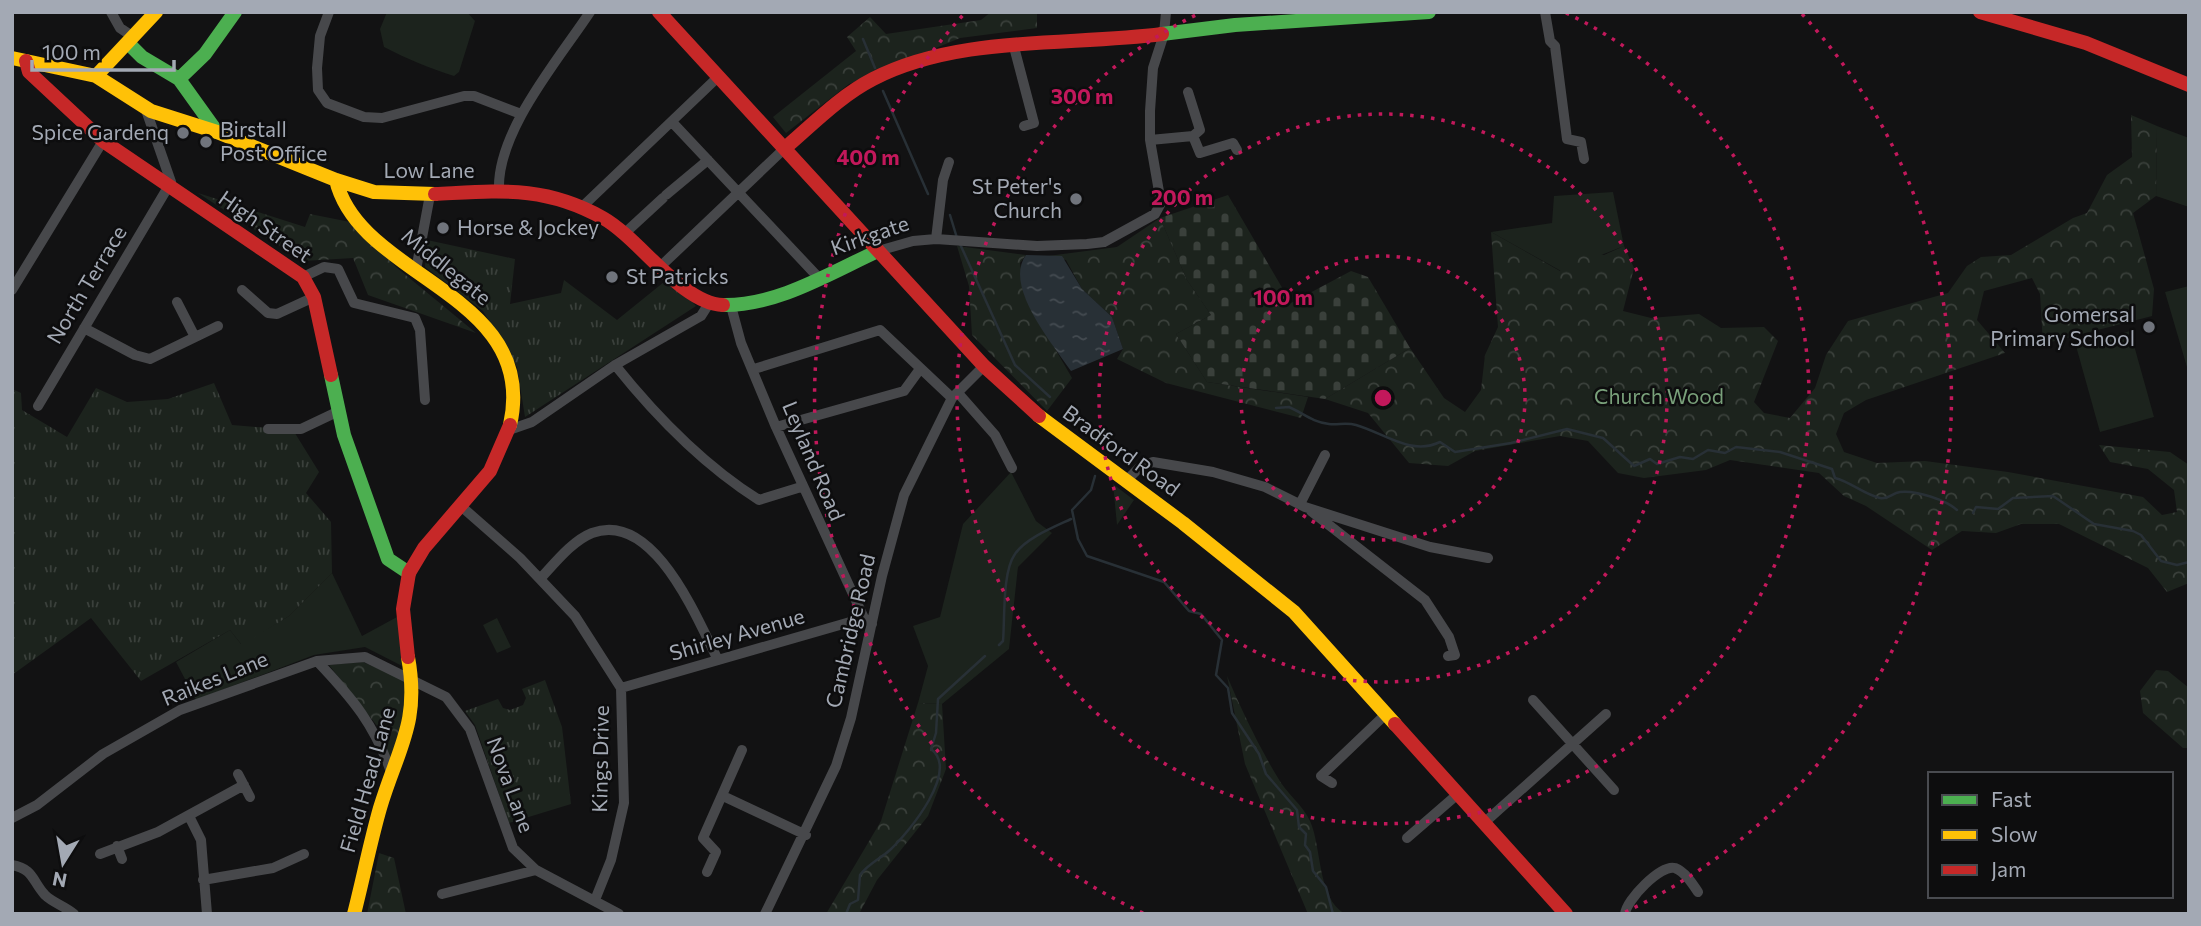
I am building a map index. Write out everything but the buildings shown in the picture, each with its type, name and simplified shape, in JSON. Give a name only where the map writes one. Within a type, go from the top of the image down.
[{"type":"main road","points":[[19,60],[96,76],[156,12]]},
{"type":"main road","points":[[179,79],[201,58],[235,12]]},
{"type":"main road","name":"Bradford Road","points":[[659,12],[984,366],[1042,419],[1294,612],[1388,713],[1566,914]]},
{"type":"main road","points":[[785,148],[836,103],[873,79],[923,60],[970,50],[1164,34],[1235,25],[1429,12]]},
{"type":"main road","points":[[1989,13],[2027,17],[2189,85]]},
{"type":"main road","points":[[131,40],[142,57],[179,79],[199,103],[217,132]]},
{"type":"main road","points":[[199,103],[196,82],[201,58]]},
{"type":"main road","name":"High Street","points":[[19,60],[103,141],[303,277],[314,297],[344,435],[388,559],[409,573]]},
{"type":"main road","name":"Low Lane","points":[[96,76],[145,107],[374,192],[430,195],[531,191],[582,207],[625,233],[695,298],[708,305]]},
{"type":"main road","name":"Middlegate","points":[[336,180],[335,186],[348,208],[416,270],[478,318],[502,352],[513,390],[509,430],[494,465],[462,507],[430,541],[409,573]]},
{"type":"main road","name":"Kirkgate","points":[[708,305],[732,306],[771,297],[878,251]]},
{"type":"main road","name":"Field Head Lane","points":[[354,914],[392,776],[411,719],[412,679],[404,615],[409,573]]},
{"type":"street","points":[[111,12],[131,40]]},
{"type":"street","points":[[329,12],[320,36],[317,68],[318,90],[327,103],[364,117],[382,118],[474,96],[521,114]]},
{"type":"street","points":[[499,191],[500,175],[521,114],[590,12]]},
{"type":"street","name":"Kirkgate","points":[[878,251],[913,241],[936,239],[1067,247],[1104,242],[1155,214],[1161,203],[1150,140],[1153,68],[1164,34],[1166,12]]},
{"type":"street","points":[[1545,12],[1550,41],[1555,46],[1567,139],[1581,142],[1584,159]]},
{"type":"street","points":[[1014,47],[1034,123],[1024,126]]},
{"type":"street","points":[[582,207],[719,77]]},
{"type":"street","points":[[1150,140],[1193,136],[1200,130],[1188,92]]},
{"type":"street","points":[[145,107],[169,170],[170,185]]},
{"type":"street","points":[[672,121],[818,278]]},
{"type":"street","points":[[1193,136],[1200,152],[1233,143],[1237,150]]},
{"type":"street","points":[[12,290],[103,141]]},
{"type":"street","points":[[662,265],[785,148]]},
{"type":"street","points":[[625,233],[708,160]]},
{"type":"street","points":[[936,239],[943,180],[949,162]]},
{"type":"street","name":"North Terrace","points":[[38,406],[170,185]]},
{"type":"street","points":[[416,270],[430,195]]},
{"type":"street","points":[[303,277],[324,267],[338,269],[354,303],[415,318],[420,330],[425,400]]},
{"type":"street","points":[[242,290],[268,313],[277,314],[314,297]]},
{"type":"street","points":[[177,302],[195,337]]},
{"type":"street","points":[[509,430],[532,422],[615,365],[701,316],[708,305]]},
{"type":"street","name":"Leyland Road","points":[[732,306],[741,342],[801,487],[868,621]]},
{"type":"street","points":[[84,328],[135,355],[150,359],[218,326]]},
{"type":"street","points":[[754,369],[880,330],[995,435],[1012,468]]},
{"type":"street","points":[[615,365],[642,400],[736,485],[760,500],[801,487]]},
{"type":"street","name":"Cambridge Road","points":[[765,914],[767,905],[806,835],[836,766],[868,621],[904,495],[955,396],[984,366]]},
{"type":"street","points":[[776,427],[904,391],[920,369]]},
{"type":"street","points":[[268,429],[301,429],[339,411]]},
{"type":"street","points":[[1302,505],[1325,456]]},
{"type":"street","points":[[1126,481],[1141,466],[1153,462],[1226,476],[1265,487],[1302,505],[1430,547],[1488,558]]},
{"type":"street","points":[[1302,505],[1425,600],[1449,637],[1456,654]]},
{"type":"street","name":"Kings Drive","points":[[462,507],[540,579],[575,616],[621,688],[624,803],[611,860],[595,900]]},
{"type":"street","points":[[540,579],[590,534],[613,529],[628,534],[661,560],[684,591],[718,660]]},
{"type":"street","name":"Shirley Avenue","points":[[621,688],[868,621]]},
{"type":"street","name":"Raikes Lane","points":[[12,818],[37,805],[105,752],[180,710],[317,661],[365,657],[412,679]]},
{"type":"street","points":[[317,661],[365,715],[380,741],[392,776]]},
{"type":"street","name":"Nova Lane","points":[[412,679],[446,697],[470,729],[513,848],[536,870],[619,914]]},
{"type":"street","points":[[1534,700],[1614,790]]},
{"type":"street","points":[[1332,783],[1321,776],[1388,713]]},
{"type":"street","points":[[1485,822],[1606,714]]},
{"type":"street","points":[[707,872],[716,852],[703,838],[742,750]]},
{"type":"street","points":[[238,774],[250,797]]},
{"type":"street","points":[[100,854],[158,832],[244,785]]},
{"type":"street","points":[[1407,838],[1459,793]]},
{"type":"street","points":[[723,796],[806,835]]},
{"type":"street","points":[[188,816],[201,840],[207,914]]},
{"type":"street","points":[[117,846],[122,859]]},
{"type":"street","points":[[203,880],[273,868],[304,854]]},
{"type":"street","points":[[12,865],[25,867],[35,877],[42,893],[74,914]]},
{"type":"street","points":[[1625,914],[1630,901],[1661,870],[1673,867],[1685,874],[1698,892]]},
{"type":"street","points":[[442,894],[536,870]]},
{"type":"green space","points":[[387,12],[467,12],[475,21],[459,72],[454,76],[445,73],[384,47],[380,29]]},
{"type":"green space","points":[[991,12],[1037,12],[1037,28],[960,38],[849,84],[786,133],[773,117],[856,51],[847,37],[870,17],[886,34],[981,20]]},
{"type":"green space","name":"Church Wood","points":[[2131,115],[2157,126],[2156,196],[2133,213],[2154,289],[2152,316],[2043,344],[2040,294],[2032,278],[1984,291],[1977,320],[2005,353],[1866,400],[1844,413],[1836,434],[1844,452],[1877,463],[1925,461],[2008,472],[2143,497],[2162,515],[2177,512],[2174,490],[2148,469],[2110,462],[2099,445],[2170,452],[2189,465],[2189,583],[2167,592],[2148,568],[2059,524],[2021,524],[1996,533],[1962,531],[1932,550],[1866,506],[1844,496],[1819,473],[1730,460],[1706,470],[1644,478],[1618,473],[1588,441],[1560,436],[1475,451],[1448,466],[1409,463],[1368,413],[1325,399],[1410,348],[1444,398],[1465,412],[1481,390],[1485,355],[1498,327],[1491,232],[1560,271],[1577,248],[1604,255],[1624,246],[1634,268],[1623,311],[1651,318],[1699,314],[1721,328],[1764,327],[1778,341],[1754,402],[1764,413],[1790,418],[1815,388],[1826,355],[1848,321],[1948,293],[1967,266],[1981,257],[2011,255],[2073,218],[2087,213],[2107,175],[2132,157]]},
{"type":"green space","points":[[2157,126],[2189,138],[2189,207],[2156,196]]},
{"type":"green space","points":[[1613,192],[1624,246],[1561,271],[1491,232],[1552,223],[1554,196]]},
{"type":"green space","points":[[198,193],[305,227],[310,214],[355,223],[396,267],[476,333],[368,295],[353,258],[303,261]]},
{"type":"green space","points":[[1228,195],[1291,303],[1351,271],[1368,277],[1410,348],[1325,399],[1207,382],[1176,334],[1211,315],[1187,280],[1160,218]]},
{"type":"green space","points":[[1160,218],[1187,280],[1211,315],[1176,334],[1207,382],[1308,397],[1301,418],[1166,383],[1117,359],[1123,349],[1112,317],[1082,289],[1066,260],[1048,256],[1117,247]]},
{"type":"green space","points":[[427,240],[515,259],[510,304],[561,293],[564,280],[617,320],[669,278],[696,306],[525,417],[517,367],[483,311],[425,267]]},
{"type":"green space","points":[[957,246],[1026,255],[1020,263],[1025,297],[1072,378],[1047,411],[972,335],[969,286]]},
{"type":"green space","points":[[2189,286],[2189,374],[2165,292]]},
{"type":"green space","points":[[2130,331],[2154,417],[2100,432],[2076,346]]},
{"type":"green space","points":[[214,383],[232,425],[293,430],[319,472],[306,493],[331,522],[332,573],[289,616],[242,645],[230,630],[141,681],[91,618],[12,675],[12,389],[21,393],[22,410],[67,437],[96,388],[127,402],[168,399]]},
{"type":"green space","points":[[1011,472],[1036,521],[1052,533],[1018,567],[1009,649],[942,704],[918,703],[928,666],[913,626],[940,617],[963,524]]},
{"type":"green space","points":[[1113,484],[1134,500],[1117,525]]},
{"type":"green space","points":[[332,573],[362,636],[397,617],[406,668],[365,647],[314,655],[196,700],[176,662],[230,630],[241,644],[289,616]]},
{"type":"green space","points":[[497,618],[511,647],[497,653],[483,625]]},
{"type":"green space","points":[[363,662],[411,683],[407,719],[392,766],[382,732],[329,665]]},
{"type":"green space","points":[[2156,670],[2168,671],[2189,688],[2189,748],[2183,748],[2143,713],[2140,691]]},
{"type":"green space","points":[[1227,676],[1271,766],[1310,821],[1329,897],[1345,914],[1308,914],[1245,764]]},
{"type":"green space","points":[[545,680],[562,727],[571,804],[509,823],[475,725],[465,711],[498,699],[503,708],[510,710],[523,705],[526,698],[522,689]]},
{"type":"green space","points":[[918,703],[942,704],[946,769],[928,816],[877,880],[859,914],[826,914],[881,821]]},
{"type":"green space","points":[[379,853],[394,858],[406,914],[367,914]]},
{"type":"water","points":[[1026,255],[1062,256],[1082,289],[1112,317],[1123,349],[1071,371],[1043,331],[1025,298],[1021,268]]},
{"type":"waterway","points":[[863,39],[875,68]]},
{"type":"waterway","points":[[883,91],[928,194]]},
{"type":"waterway","points":[[950,215],[957,238]]},
{"type":"waterway","points":[[960,244],[1015,365],[1050,397]]},
{"type":"waterway","points":[[1276,408],[1289,407],[1323,423],[1356,425],[1408,445],[1429,446],[1440,442],[1455,452],[1511,443],[1567,429],[1603,438],[1634,466],[1650,459],[1657,464],[1680,457],[1693,459],[1708,450],[1725,453],[1736,447],[1780,452],[1832,469],[1835,478],[1874,496],[1883,498],[1900,492],[1922,494],[1938,499],[1957,510]]},
{"type":"waterway","points":[[1095,476],[1091,490],[1072,510],[1078,539],[1087,556],[1164,582],[1189,611],[1201,614],[1222,640],[1216,675],[1228,688],[1232,713],[1259,754],[1266,774],[1297,810],[1299,827],[1306,834],[1305,845],[1310,852],[1313,871],[1326,887],[1333,914]]},
{"type":"waterway","points":[[1973,513],[1976,507],[1998,509],[2013,498],[2053,496],[2094,524],[2141,535],[2161,561],[2177,565],[2189,562]]},
{"type":"waterway","points":[[999,645],[1003,641],[1008,572],[1015,554],[1033,538],[1071,519]]},
{"type":"waterway","points":[[846,914],[850,904],[858,900],[860,875],[890,850],[908,830],[936,786],[940,772],[938,759],[931,749],[936,733],[938,699],[985,656]]},
{"type":"traffic: fast","points":[[179,79],[205,54],[235,12]]},
{"type":"traffic: fast","points":[[1162,34],[1235,25],[1429,12]]},
{"type":"traffic: fast","points":[[129,44],[142,57],[179,79],[217,132]]},
{"type":"traffic: fast","points":[[723,305],[743,304],[783,294],[878,251]]},
{"type":"traffic: fast","points":[[331,375],[344,435],[388,559],[409,573]]},
{"type":"traffic: slow","points":[[96,76],[156,12]]},
{"type":"traffic: slow","points":[[12,58],[96,76],[151,111],[217,132],[336,180],[374,192],[435,194]]},
{"type":"traffic: slow","points":[[336,180],[351,214],[377,241],[474,316],[499,345],[512,381],[510,425]]},
{"type":"traffic: slow","points":[[1039,416],[1183,523],[1294,612],[1395,724]]},
{"type":"traffic: slow","points":[[354,914],[380,808],[409,718],[411,680],[408,657]]},
{"type":"traffic: jam","points":[[659,12],[984,366],[1039,416]]},
{"type":"traffic: jam","points":[[1980,12],[2086,43],[2189,85]]},
{"type":"traffic: jam","points":[[785,148],[849,94],[873,79],[906,65],[941,55],[1014,44],[1162,34]]},
{"type":"traffic: jam","points":[[26,61],[29,72],[103,141],[303,277],[314,297],[331,375]]},
{"type":"traffic: jam","points":[[435,194],[521,192],[581,207],[617,228],[692,294],[707,302],[723,305]]},
{"type":"traffic: jam","points":[[408,657],[403,609],[409,573],[424,548],[490,471],[510,425]]},
{"type":"traffic: jam","points":[[1395,724],[1566,914]]},
{"type":"place","name":"Spice Gardenq","points":[[183,133]]},
{"type":"place","name":"Birstall Post Office","points":[[206,142]]},
{"type":"place","name":"St Peter's Church","points":[[1076,199]]},
{"type":"place","name":"Horse & Jockey","points":[[443,228]]},
{"type":"place","name":"St Patricks","points":[[612,277]]},
{"type":"place","name":"Gomersal Primary School","points":[[2149,327]]}]
